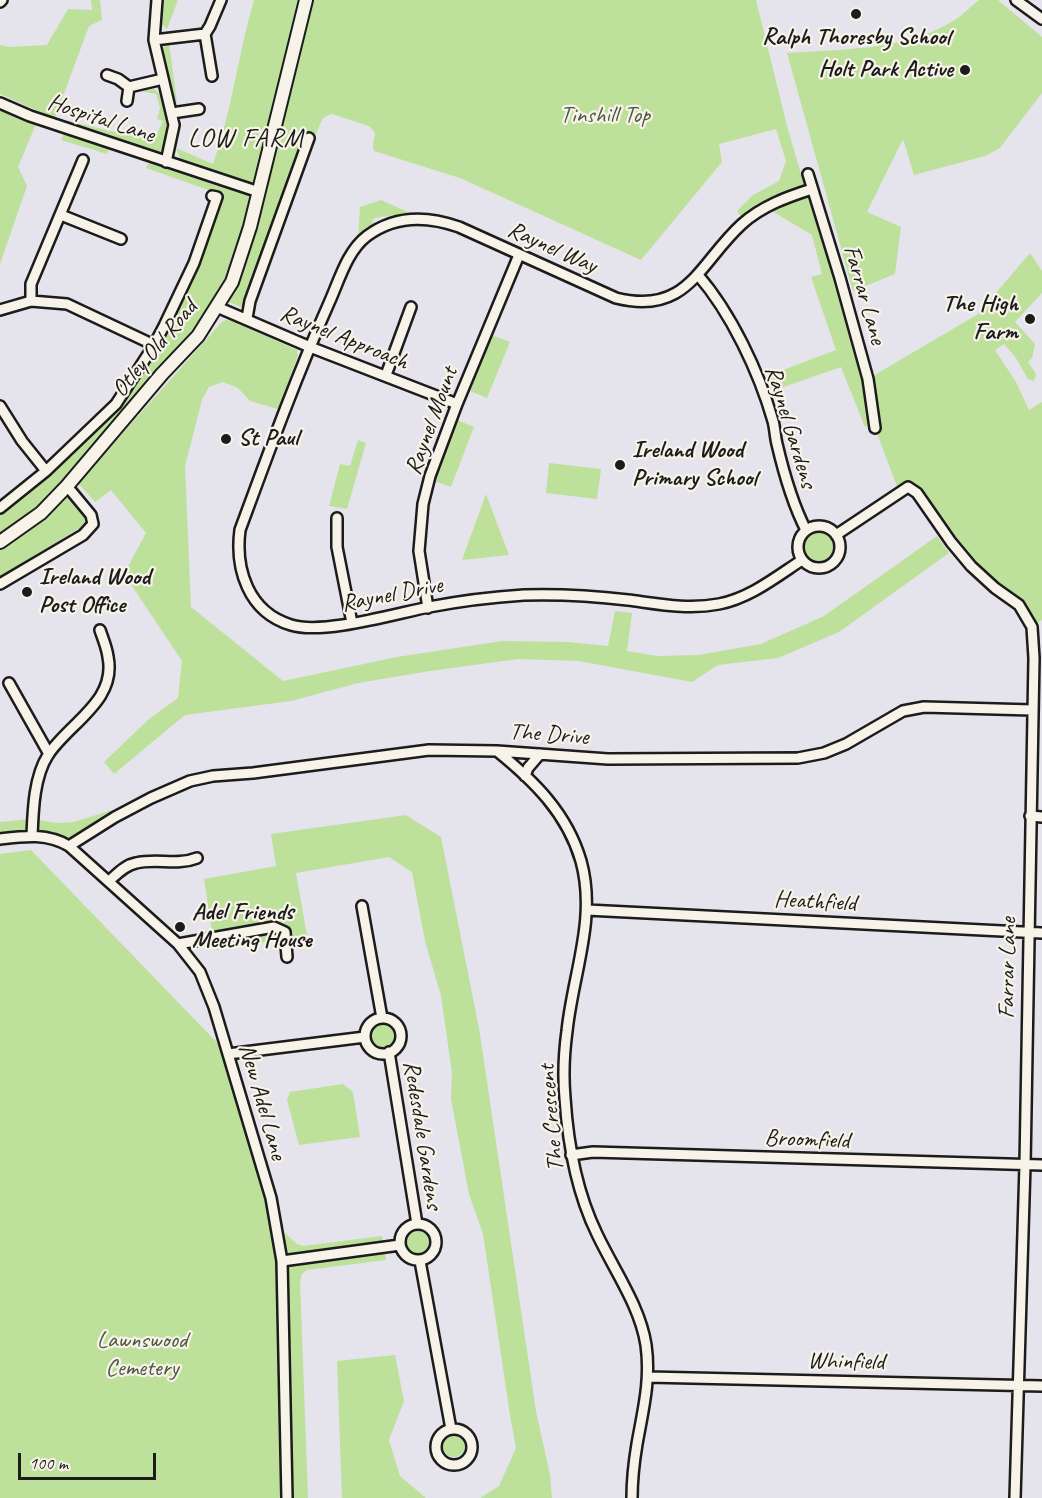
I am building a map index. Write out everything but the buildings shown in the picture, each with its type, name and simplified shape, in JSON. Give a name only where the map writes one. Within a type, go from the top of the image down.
[{"type":"street","points":[[157,0],[154,39],[172,113],[173,133],[166,162]]},
{"type":"street","points":[[212,76],[205,34],[221,0]]},
{"type":"street","name":"Otley Old Road","points":[[0,542],[41,513],[67,486],[162,374],[198,336],[232,282],[247,238],[306,0]]},
{"type":"street","points":[[1016,0],[1042,19]]},
{"type":"street","points":[[154,39],[205,34]]},
{"type":"street","points":[[107,75],[129,87],[163,79]]},
{"type":"street","points":[[127,101],[129,87]]},
{"type":"street","name":"Hospital Lane","points":[[0,103],[30,116],[259,192]]},
{"type":"street","points":[[172,113],[199,109]]},
{"type":"street","points":[[247,318],[250,301],[309,138]]},
{"type":"street","points":[[31,301],[31,284],[83,160]]},
{"type":"street","name":"Farrar Lane","points":[[808,174],[868,379],[875,428]]},
{"type":"street","name":"Raynel Way","points":[[310,347],[348,261],[366,237],[381,227],[412,219],[441,221],[605,293],[630,301],[663,299],[686,286],[698,275],[740,225],[751,216],[782,199],[812,189]]},
{"type":"street","name":"Otley Old Road","points":[[0,508],[46,471],[116,404],[154,345],[194,263],[217,197],[212,196]]},
{"type":"street","points":[[61,215],[120,239]]},
{"type":"street","name":"Raynel Mount","points":[[428,608],[419,551],[421,515],[430,476],[457,404],[519,255]]},
{"type":"street","name":"Raynel Gardens","points":[[698,275],[721,306],[763,392],[774,424],[790,496],[806,530]]},
{"type":"street","points":[[0,310],[31,301],[54,301],[75,307],[154,345]]},
{"type":"street","name":"Raynel Approach","points":[[217,307],[310,347],[457,404]]},
{"type":"street","points":[[386,375],[411,307]]},
{"type":"street","name":"Raynel Drive","points":[[310,347],[240,530],[238,560],[243,577],[253,597],[264,610],[277,619],[306,628],[327,627],[428,608],[496,598],[551,594],[585,595],[659,605],[703,607],[737,599],[770,582],[802,560]]},
{"type":"street","points":[[0,406],[22,441],[46,471]]},
{"type":"street","points":[[0,584],[83,535],[93,524],[91,515],[67,486]]},
{"type":"street","name":"Farrar Lane","points":[[836,535],[908,487],[917,493],[951,542],[971,566],[995,588],[1019,605],[1032,627],[1034,658],[1025,1165],[1015,1498]]},
{"type":"street","points":[[337,518],[337,547],[352,623]]},
{"type":"street","points":[[819,526],[831,530],[836,535],[839,542],[838,556],[828,566],[814,567],[802,560],[798,548],[799,541],[806,530],[819,526]]},
{"type":"street","points":[[32,836],[32,819],[39,780],[49,754],[98,701],[107,684],[109,657],[100,630]]},
{"type":"street","points":[[9,683],[49,754]]},
{"type":"street","name":"The Drive","points":[[69,846],[142,802],[198,780],[429,750],[497,751],[608,759],[798,758],[824,753],[846,744],[903,711],[924,707],[1032,710]]},
{"type":"street","name":"The Crescent","points":[[497,751],[552,804],[567,826],[581,861],[587,910],[585,935],[567,1029],[564,1065],[565,1096],[571,1155],[580,1194],[596,1232],[639,1317],[646,1345],[648,1377],[636,1446],[632,1498]]},
{"type":"street","points":[[525,776],[528,768],[540,754]]},
{"type":"street","points":[[1031,762],[1042,762]]},
{"type":"street","points":[[1030,816],[1042,817]]},
{"type":"street","name":"New Adel Lane","points":[[0,839],[32,836],[53,838],[69,846],[178,944],[200,972],[214,1007],[271,1198],[282,1261],[287,1498]]},
{"type":"street","points":[[109,881],[125,867],[136,863],[182,863],[197,858]]},
{"type":"street","points":[[228,1054],[365,1037],[370,1023],[382,1018],[362,906]]},
{"type":"street","name":"Heathfield","points":[[587,910],[1042,933]]},
{"type":"street","points":[[178,944],[274,927],[285,932],[287,957]]},
{"type":"street","name":"Redesdale Gardens","points":[[365,1037],[371,1049],[378,1053],[389,1053],[397,1046],[401,1035],[395,1023],[382,1018]]},
{"type":"street","name":"Redesdale Gardens","points":[[389,1053],[417,1224]]},
{"type":"street","name":"Broomfield","points":[[571,1155],[594,1152],[1042,1165]]},
{"type":"street","name":"Redesdale Gardens","points":[[400,1245],[402,1235],[408,1228],[417,1224],[430,1229],[434,1233],[436,1244],[432,1255],[420,1261]]},
{"type":"street","points":[[282,1261],[400,1245],[409,1258],[420,1261],[451,1429]]},
{"type":"street","name":"Whinfield","points":[[648,1377],[1042,1386]]},
{"type":"green space","points":[[91,0],[100,0],[102,20],[89,26],[55,118],[154,141],[163,121],[157,119],[160,108],[156,94],[141,91],[154,89],[162,99],[167,124],[166,146],[160,151],[153,153],[54,120],[54,118],[0,94],[0,45],[9,47],[47,45],[68,9],[92,10]]},
{"type":"green space","points":[[164,0],[178,0],[167,29],[161,23]]},
{"type":"green space","name":"Tinshill Top","points":[[254,0],[756,0],[803,181],[833,264],[868,379],[978,314],[1030,253],[1042,271],[1042,293],[1015,322],[1035,344],[1032,358],[1028,362],[1036,374],[1034,381],[1028,379],[1016,358],[1004,344],[995,350],[1016,382],[1029,410],[1042,402],[1042,620],[1032,627],[1019,605],[995,588],[908,487],[899,492],[875,428],[870,424],[865,427],[841,367],[772,391],[767,376],[836,350],[811,277],[822,274],[812,235],[772,211],[766,201],[742,218],[737,211],[753,195],[779,181],[786,161],[776,129],[719,144],[722,162],[641,260],[460,178],[374,151],[375,133],[369,126],[332,114],[325,117],[316,134],[307,132],[255,274],[246,305],[241,307],[217,297],[202,322],[124,408],[60,485],[88,516],[88,524],[82,530],[78,529],[12,569],[0,580],[0,508],[116,404],[154,344],[194,263],[217,193],[146,168],[149,162],[218,186],[220,175],[181,161],[176,148],[213,164],[225,124]]},
{"type":"green space","points":[[979,0],[998,0],[1042,37],[1042,93],[1000,148],[985,156],[914,175],[903,139],[867,212],[901,227],[895,274],[853,291],[787,53],[853,49],[897,43],[939,29],[958,18]]},
{"type":"green space","points":[[169,42],[177,103],[169,84],[163,52],[164,46]]},
{"type":"green space","points":[[0,107],[36,124],[18,167],[27,186],[0,264]]},
{"type":"green space","points":[[64,133],[109,148],[107,154],[61,140]]},
{"type":"green space","points":[[381,200],[410,213],[373,219],[372,226],[358,240],[360,207]]},
{"type":"green space","points":[[226,320],[297,350],[298,356],[278,409],[250,401],[238,388],[223,382],[209,387],[202,400],[185,466],[191,607],[283,681],[397,657],[502,641],[568,642],[608,646],[615,611],[632,613],[627,651],[657,656],[698,655],[761,644],[824,616],[937,536],[949,553],[839,632],[778,658],[718,665],[692,682],[579,661],[518,659],[430,671],[358,683],[291,701],[185,715],[114,774],[104,762],[149,719],[178,698],[182,661],[124,574],[146,533],[111,490],[95,502],[78,483]]},
{"type":"green space","points":[[492,335],[510,342],[487,398],[470,391]]},
{"type":"green space","points":[[457,420],[474,427],[451,487],[434,481]]},
{"type":"green space","points":[[358,440],[366,443],[347,509],[329,506],[340,464],[350,466]]},
{"type":"green space","points":[[549,463],[601,469],[597,499],[546,493]]},
{"type":"green space","points":[[486,494],[509,555],[462,560]]},
{"type":"green space","points":[[819,532],[829,537],[834,547],[829,557],[819,562],[809,557],[804,547],[809,537]]},
{"type":"green space","points":[[112,810],[115,817],[69,846],[61,841],[0,839],[0,822],[32,819],[57,823],[74,822]]},
{"type":"green space","points":[[406,815],[441,837],[479,1028],[536,1411],[550,1475],[552,1498],[480,1498],[499,1486],[516,1448],[483,1234],[469,1194],[451,1099],[452,1073],[441,996],[425,941],[412,872],[389,857],[296,873],[307,936],[215,950],[204,879],[276,866],[271,834]]},
{"type":"green space","name":"Lawnswood Cemetery","points":[[31,850],[228,1054],[276,1225],[297,1244],[303,1246],[382,1236],[386,1260],[307,1270],[302,1274],[300,1282],[308,1498],[0,1498],[0,854]]},
{"type":"green space","points":[[383,1023],[392,1026],[395,1035],[392,1044],[383,1047],[374,1044],[371,1035],[374,1026]]},
{"type":"green space","points":[[343,1084],[353,1092],[360,1137],[299,1145],[287,1100],[290,1092]]},
{"type":"green space","points":[[418,1231],[427,1234],[430,1243],[427,1252],[418,1255],[409,1252],[406,1243],[409,1234]]},
{"type":"green space","points":[[395,1355],[404,1401],[389,1440],[400,1476],[426,1498],[342,1498],[337,1361]]},
{"type":"green space","points":[[454,1435],[462,1438],[465,1446],[462,1454],[454,1457],[446,1454],[443,1446],[446,1438]]},
{"type":"place","name":"Ralph Thoresby School","points":[[856,14]]},
{"type":"place","name":"Holt Park Active","points":[[965,70]]},
{"type":"place","name":"The High Farm","points":[[1030,319]]},
{"type":"place","name":"St Paul","points":[[226,439]]},
{"type":"place","name":"Ireland Wood Primary School","points":[[620,465]]},
{"type":"place","name":"Ireland Wood Post Office","points":[[27,592]]},
{"type":"place","name":"Adel Friends Meeting House","points":[[180,927]]},
{"type":"district","name":"LOW FARM","points":[[246,139]]}]
